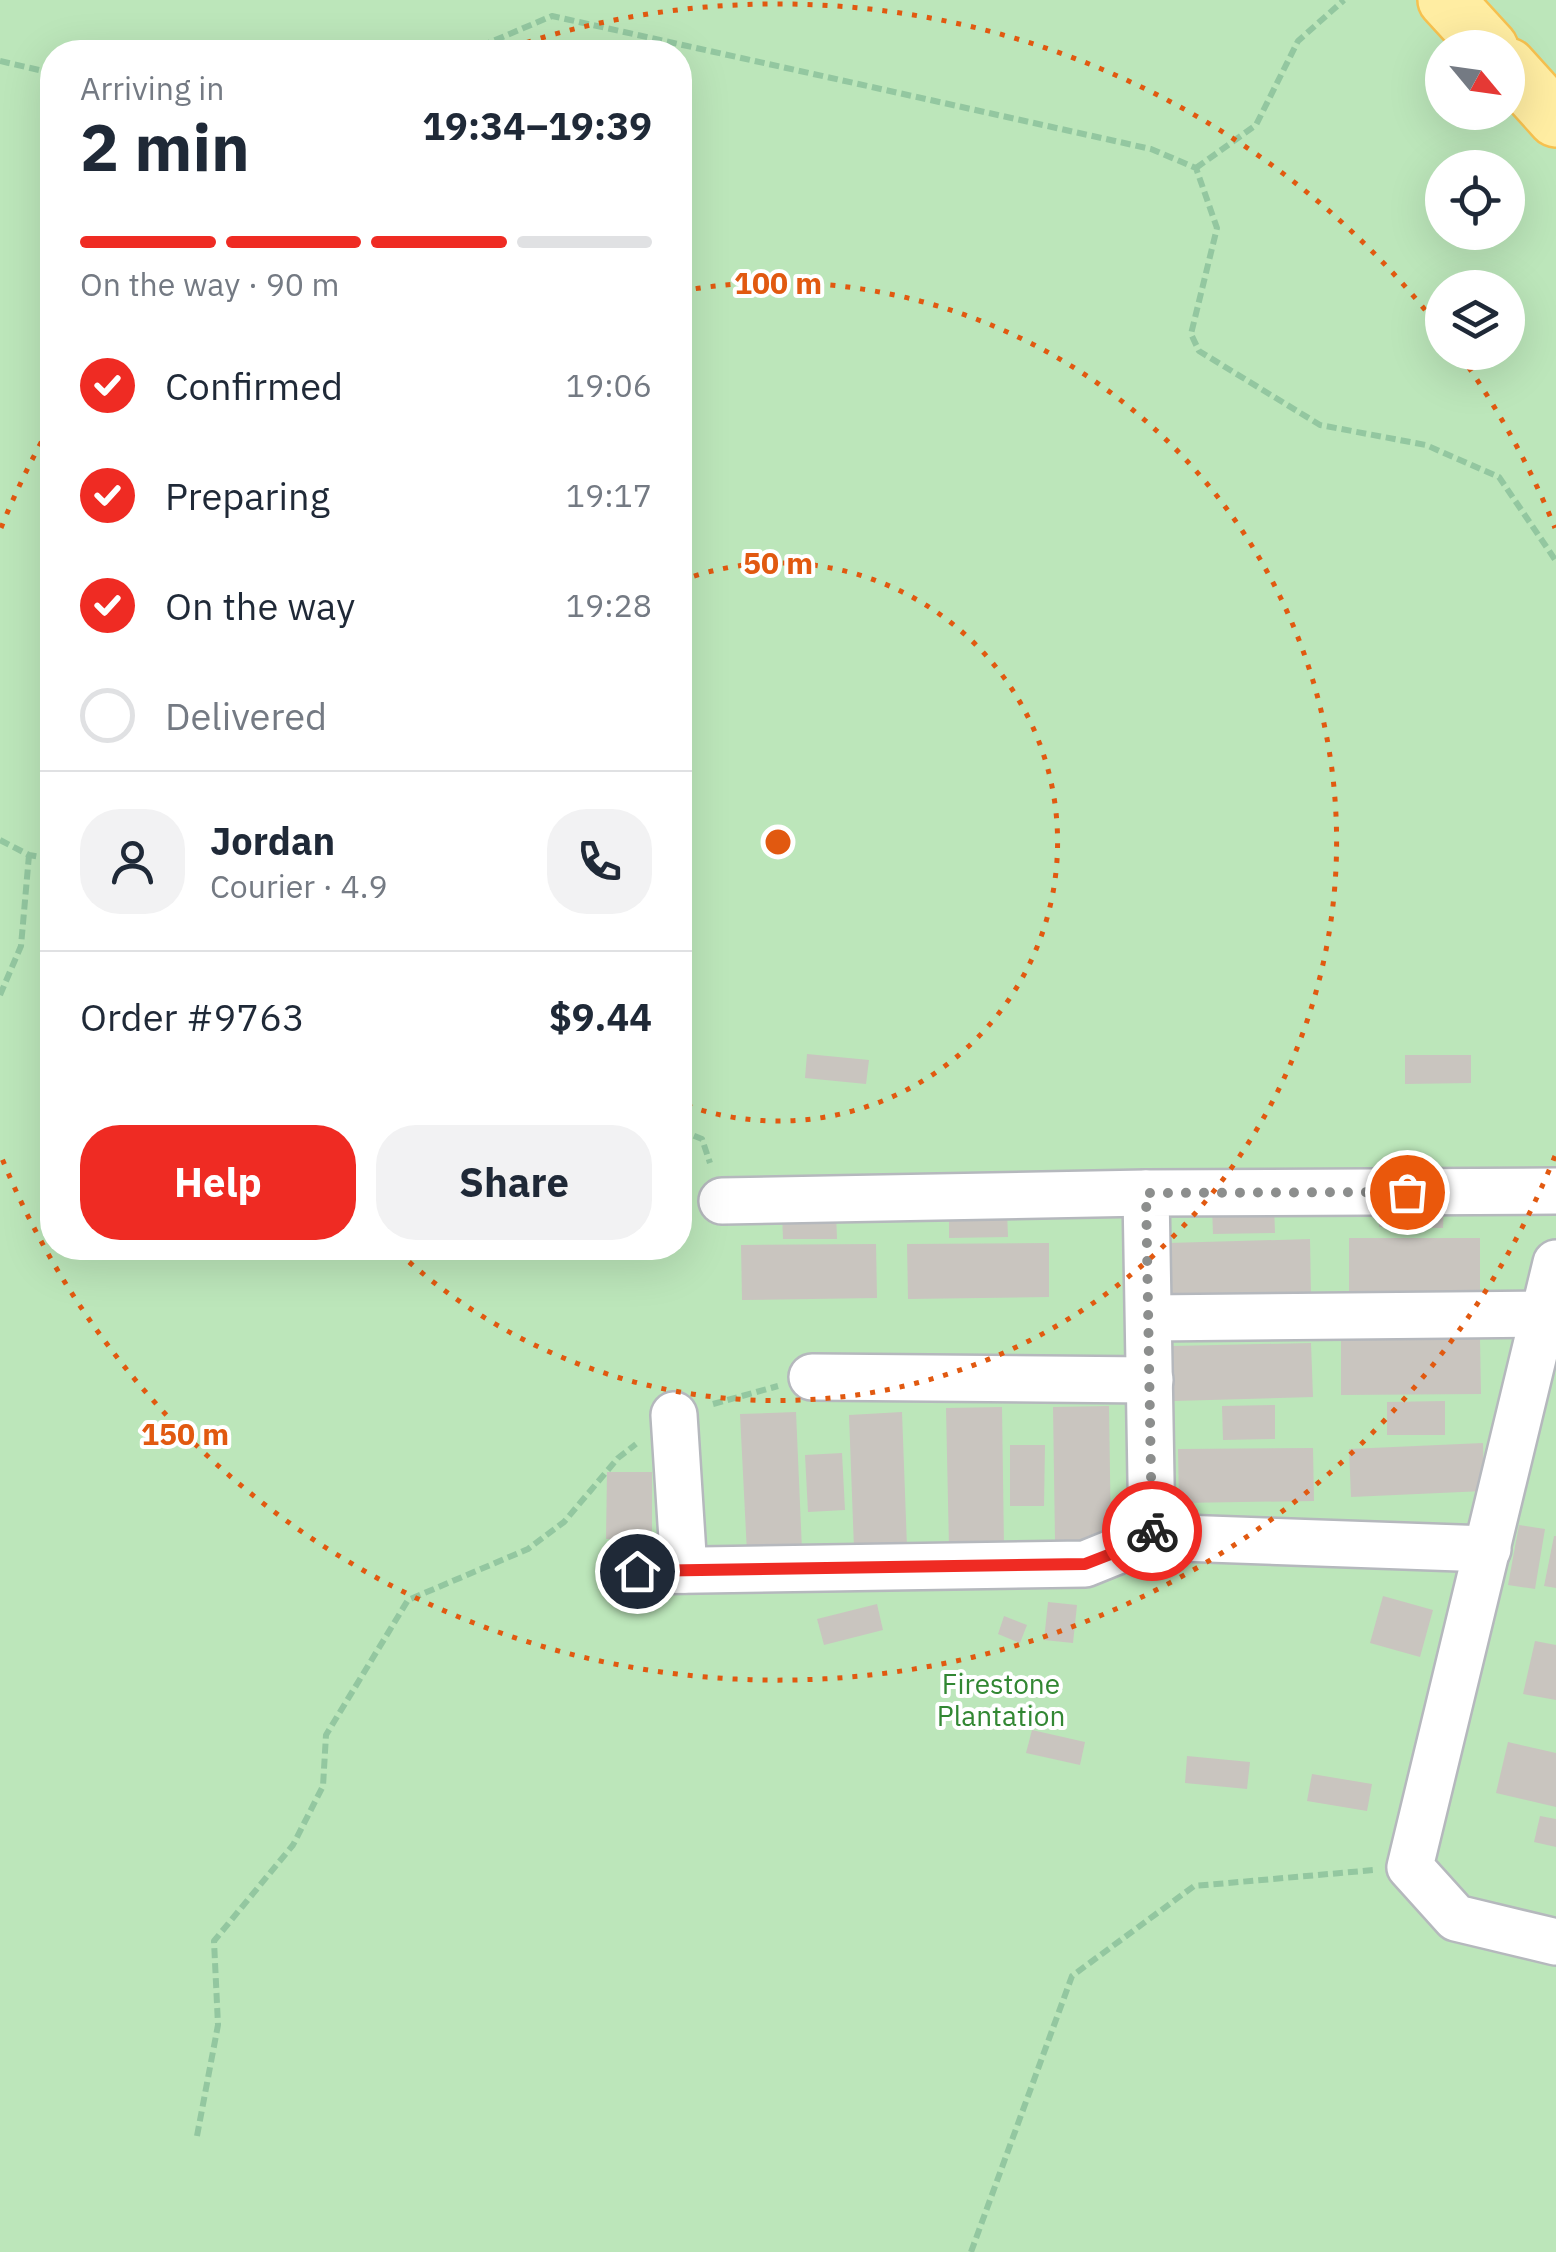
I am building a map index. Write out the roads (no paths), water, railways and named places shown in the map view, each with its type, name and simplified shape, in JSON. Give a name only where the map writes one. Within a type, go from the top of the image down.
[{"type":"main road","points":[[1446,0],[1474,30]]},
{"type":"main road","points":[[1525,85],[1556,119]]},
{"type":"street","points":[[722,1201],[1556,1191]]},
{"type":"street","points":[[1146,1193],[1152,1538]]},
{"type":"street","points":[[1556,1263],[1410,1867],[1456,1918],[1556,1942]]},
{"type":"street","points":[[1149,1318],[1544,1314]]},
{"type":"street","points":[[812,1377],[1150,1380]]},
{"type":"street","points":[[674,1414],[684,1570]]},
{"type":"street","points":[[637,1571],[1085,1564],[1152,1538],[1488,1549]]},
{"type":"park label","name":"Firestone Plantation","points":[[1001,1699]]}]
